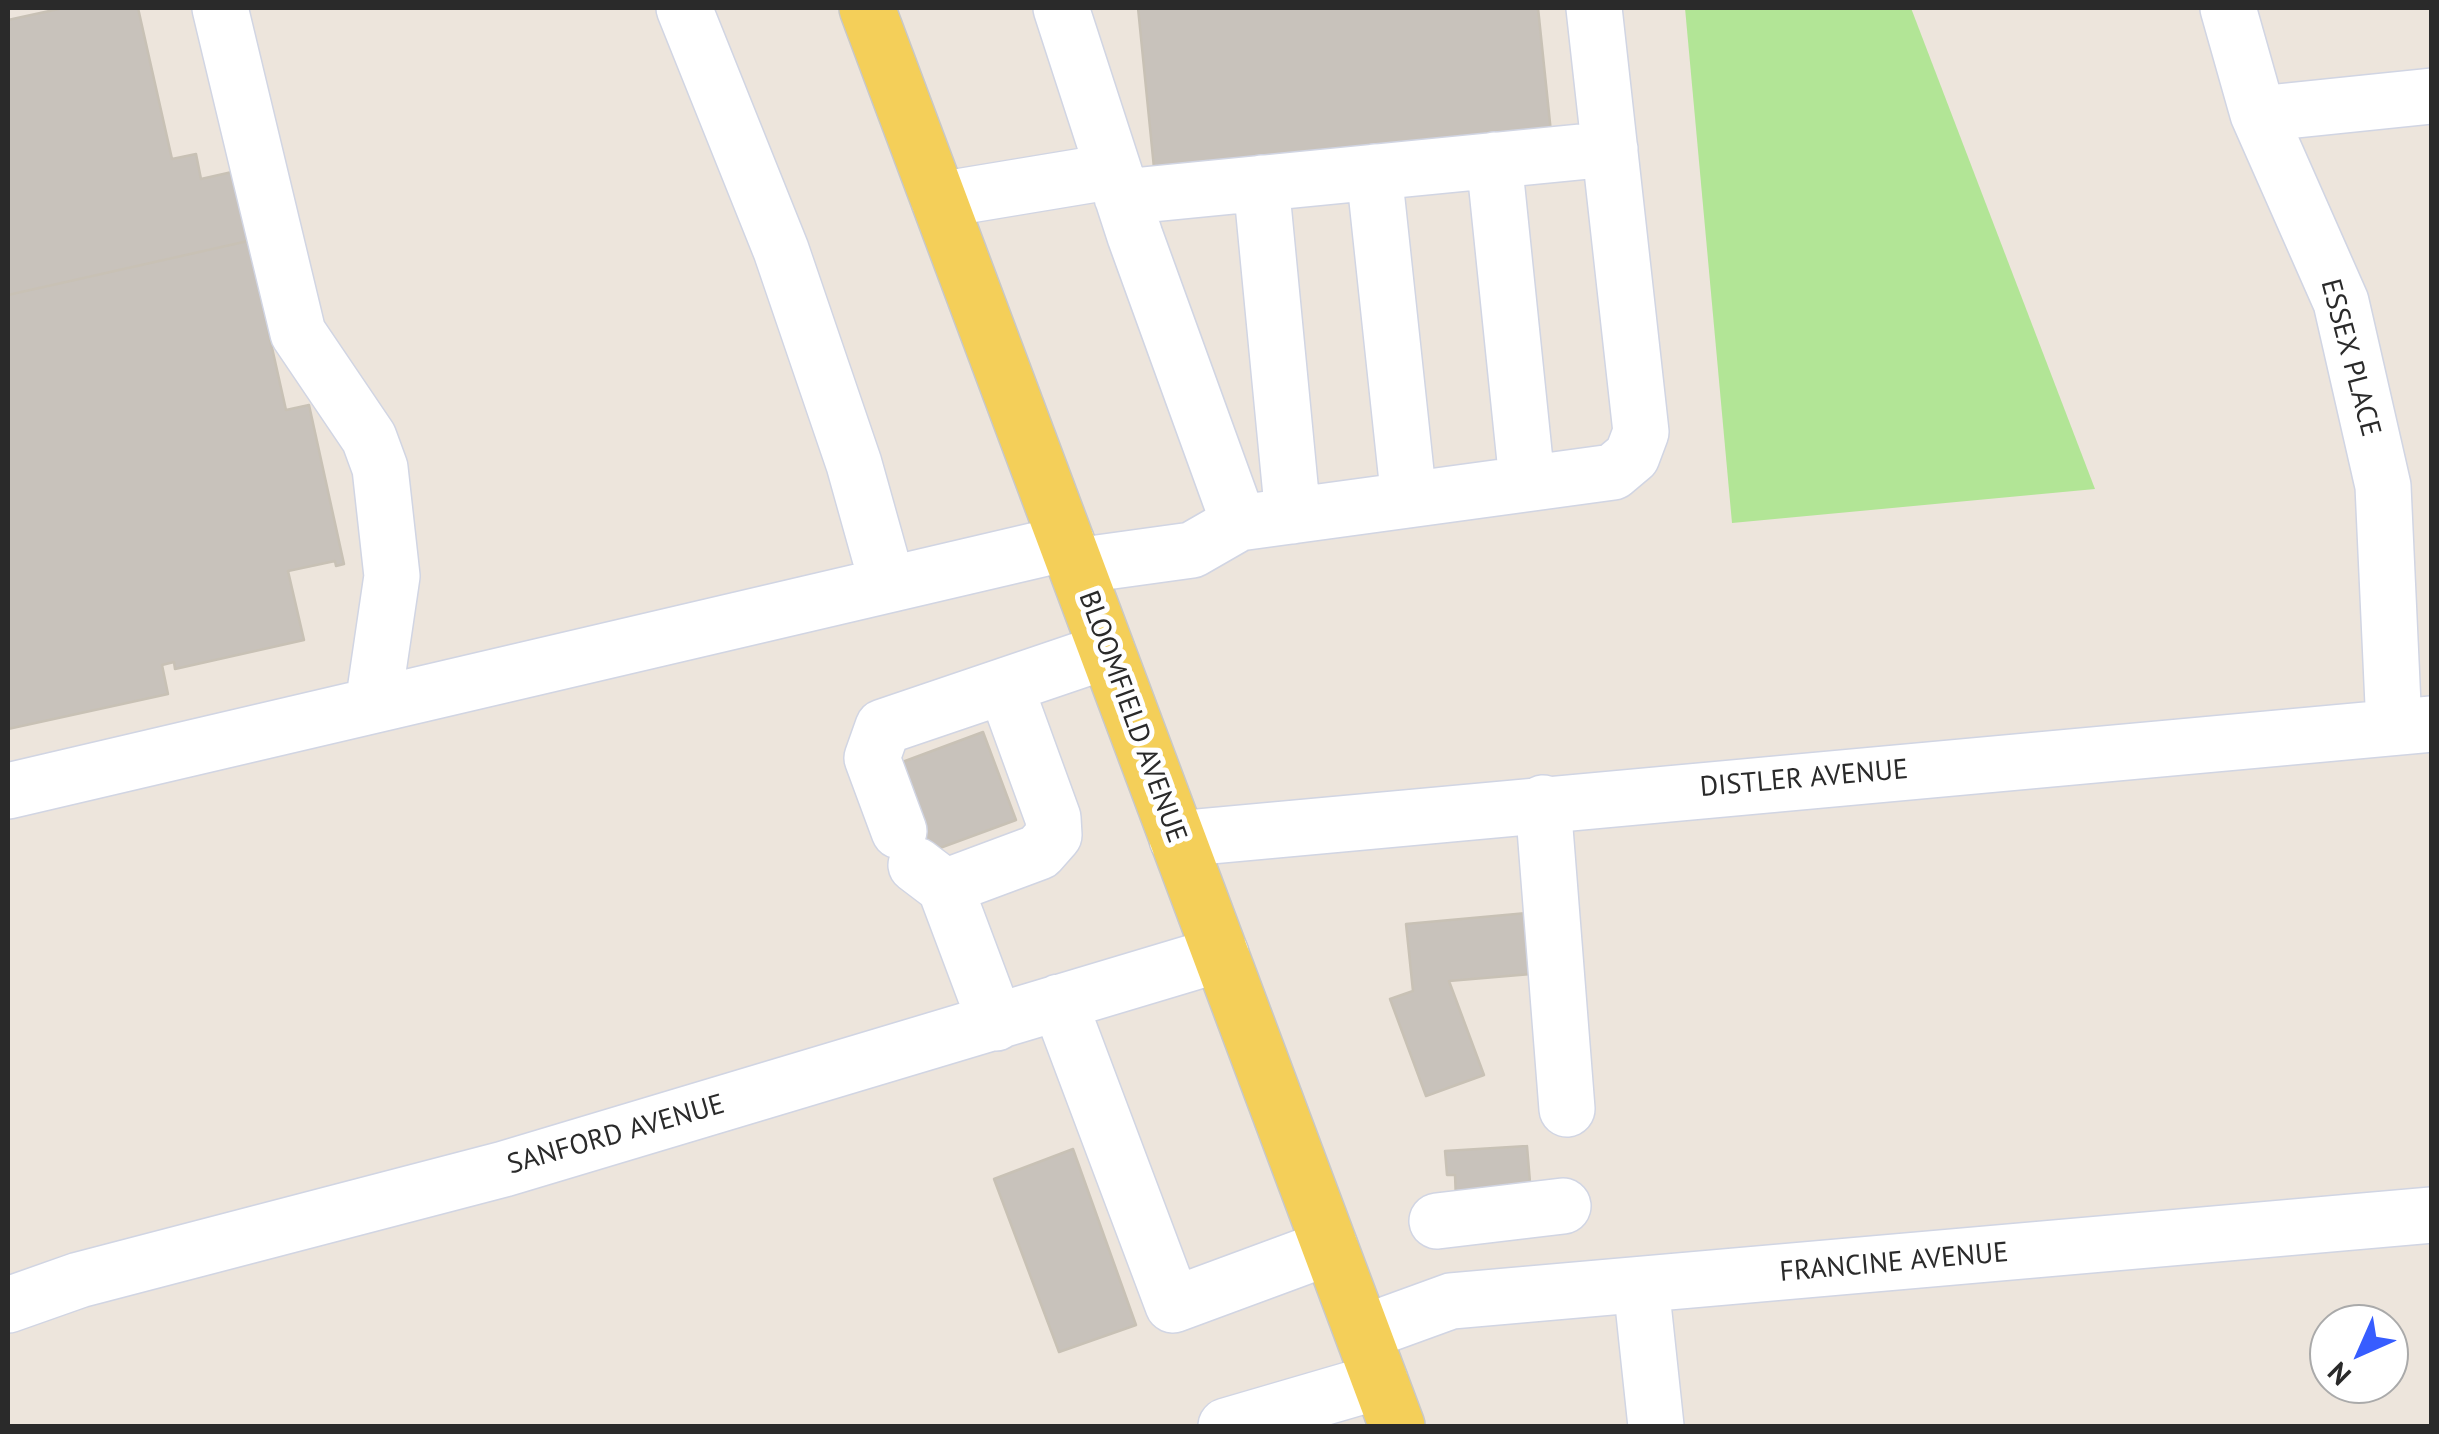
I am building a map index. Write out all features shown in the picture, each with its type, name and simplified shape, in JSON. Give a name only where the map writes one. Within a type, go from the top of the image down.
[{"type":"main road","name":"BLOOMFIELD AVENUE","points":[[867,8],[1380,1380]]},
{"type":"street","points":[[220,8],[298,333],[369,438],[380,468],[392,576],[373,705]]},
{"type":"street","points":[[684,8],[781,250],[854,464],[887,582]]},
{"type":"street","points":[[1062,8],[1118,184],[1239,522]]},
{"type":"street","points":[[8,791],[887,582],[1071,554],[1192,550],[1239,522],[1613,472],[1632,456],[1641,432],[1594,8]]},
{"type":"street","name":"ESSEX PLACE","points":[[2228,8],[2258,114],[2341,302],[2382,486],[2413,726]]},
{"type":"street","points":[[2258,114],[2432,96]]},
{"type":"street","points":[[939,200],[1118,184],[1261,184],[1610,149]]},
{"type":"street","points":[[1494,160],[1527,481]]},
{"type":"street","points":[[1374,172],[1409,500]]},
{"type":"street","points":[[1261,184],[1293,516]]},
{"type":"street","points":[[996,1023],[872,758],[884,727],[1107,650]]},
{"type":"street","points":[[918,859],[1039,852],[1054,835],[1053,818],[1005,686]]},
{"type":"street","name":"DISTLER AVENUE","points":[[1178,839],[2413,726]]},
{"type":"street","points":[[1544,803],[1567,1109]]},
{"type":"street","name":"SANFORD AVENUE","points":[[8,1305],[79,1280],[504,1169],[1221,954]]},
{"type":"street","points":[[1059,1002],[1172,1306],[1330,1247]]},
{"type":"street","points":[[1437,1221],[1562,1193],[1569,1291]]},
{"type":"street","name":"FRANCINE AVENUE","points":[[1226,1426],[1380,1380],[1451,1301],[2432,1215]]},
{"type":"street","points":[[1642,1286],[1656,1426]]},
{"type":"green space","points":[[1685,8],[1911,8],[2095,489],[1732,523]]},
{"type":"building","points":[[63,8],[138,8],[172,159],[196,154],[201,179],[232,172],[248,241],[8,295],[8,20]]},
{"type":"building","points":[[1138,8],[1538,8],[1552,142],[1154,168]]},
{"type":"building","points":[[248,241],[286,410],[309,405],[344,564],[336,566],[335,561],[288,571],[304,640],[175,669],[174,662],[162,665],[168,694],[8,729],[8,295]]},
{"type":"building","points":[[983,732],[1016,820],[929,852],[897,764]]},
{"type":"building","points":[[1538,912],[1543,973],[1449,981],[1484,1075],[1426,1096],[1390,999],[1413,991],[1406,924]]},
{"type":"building","points":[[1527,1146],[1531,1194],[1456,1200],[1455,1175],[1447,1175],[1445,1151]]},
{"type":"building","points":[[1073,1149],[1136,1325],[1059,1352],[994,1179]]}]
